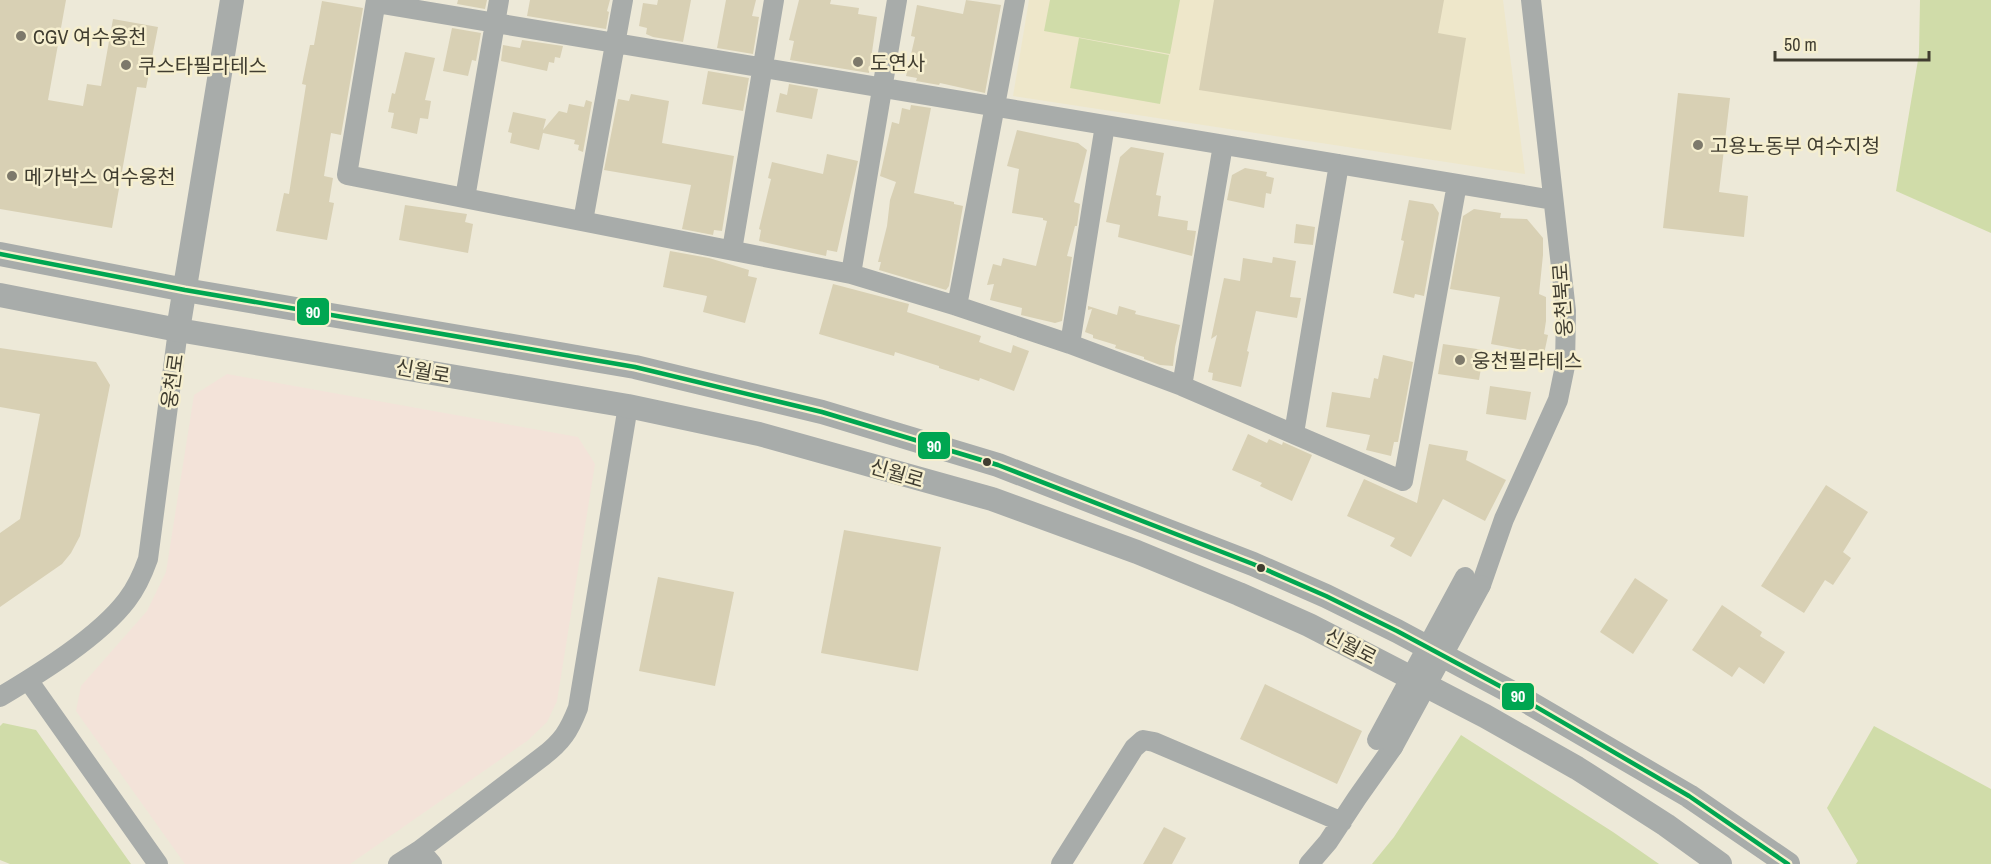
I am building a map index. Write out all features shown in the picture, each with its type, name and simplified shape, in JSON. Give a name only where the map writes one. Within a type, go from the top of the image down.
[{"type":"street","name":"웅천로","points":[[0,697],[28,680],[106,622],[128,600],[148,559],[178,330],[232,0]]},
{"type":"street","points":[[465,198],[499,0]]},
{"type":"street","points":[[583,221],[623,0]]},
{"type":"street","points":[[732,250],[774,0]]},
{"type":"street","points":[[851,274],[897,0]]},
{"type":"street","points":[[957,306],[1015,0]]},
{"type":"street","name":"웅천북로","points":[[1310,864],[1357,798],[1473,581],[1558,400],[1566,354],[1566,311],[1531,0]]},
{"type":"street","points":[[1457,184],[1403,481],[1182,386],[1070,344],[851,274],[346,175],[376,2],[1553,200]]},
{"type":"street","points":[[1070,344],[1105,125]]},
{"type":"street","points":[[1182,386],[1223,145]]},
{"type":"street","points":[[1294,433],[1339,164]]},
{"type":"street","name":"신월로","points":[[0,254],[185,290],[635,368],[822,412],[998,465],[1253,564],[1397,631],[1509,691],[1689,796],[1788,864]]},
{"type":"street","name":"신월로","points":[[0,295],[178,330],[628,406],[759,434],[992,499],[1137,552],[1309,625],[1495,722],[1577,768],[1666,825],[1720,864]]},
{"type":"street","points":[[398,864],[426,857],[557,746],[569,731],[578,708],[628,406]]},
{"type":"street","points":[[28,680],[158,864]]},
{"type":"street","points":[[1060,864],[1134,748],[1143,740],[1154,742],[1342,822]]},
{"type":"shaded area","points":[[1029,0],[1503,0],[1525,174],[1013,96]]},
{"type":"shaded area","points":[[227,374],[578,437],[595,464],[557,701],[547,722],[527,741],[350,864],[185,864],[76,711],[81,686],[147,611],[166,572],[194,395]]},
{"type":"green space","points":[[1050,0],[1180,0],[1170,54],[1044,31]]},
{"type":"green space","points":[[1920,0],[1991,0],[1991,233],[1896,191],[1919,54]]},
{"type":"green space","points":[[1079,38],[1169,55],[1160,104],[1070,88]]},
{"type":"green space","points":[[3,723],[36,730],[131,864],[10,864],[0,860],[0,726]]},
{"type":"green space","points":[[1874,726],[1991,789],[1991,864],[1856,864],[1858,861],[1827,808]]},
{"type":"green space","points":[[1461,735],[1659,864],[1372,864],[1394,837]]},
{"type":"building","points":[[0,0],[66,0],[48,100],[83,106],[87,84],[101,86],[113,19],[158,27],[146,88],[137,87],[112,228],[0,209]]},
{"type":"building","points":[[458,0],[487,0],[485,9],[457,4]]},
{"type":"building","points":[[530,0],[610,0],[606,29],[527,16]]},
{"type":"building","points":[[658,0],[691,0],[683,42],[653,37],[646,34],[647,28],[639,26],[643,3],[657,5]]},
{"type":"building","points":[[726,0],[756,0],[752,16],[759,17],[753,54],[717,48]]},
{"type":"building","points":[[799,0],[831,0],[830,4],[859,8],[858,14],[877,17],[869,73],[790,60],[794,41],[789,40]]},
{"type":"building","points":[[966,0],[1001,5],[985,93],[940,83],[939,85],[916,81],[917,78],[906,76],[915,37],[911,36],[917,5],[963,14]]},
{"type":"building","points":[[1214,0],[1444,0],[1438,33],[1466,38],[1451,130],[1199,90]]},
{"type":"building","points":[[322,1],[363,8],[341,135],[331,133],[324,176],[333,178],[329,202],[334,203],[327,240],[276,231],[284,193],[289,194],[306,85],[302,84],[310,45],[314,45]]},
{"type":"building","points":[[452,28],[481,33],[476,61],[472,60],[468,76],[443,71]]},
{"type":"building","points":[[522,40],[563,46],[560,58],[555,57],[554,63],[549,62],[547,71],[501,61],[503,45],[520,48]]},
{"type":"building","points":[[405,52],[435,58],[425,100],[431,101],[428,119],[420,118],[417,134],[391,128],[394,113],[388,112],[392,93],[395,94]]},
{"type":"building","points":[[708,71],[749,78],[743,111],[702,104]]},
{"type":"building","points":[[789,84],[818,89],[812,119],[776,112],[780,93],[787,95]]},
{"type":"building","name":"고용노동부 여수지청","points":[[1678,93],[1730,98],[1719,192],[1748,196],[1744,237],[1663,228]]},
{"type":"building","points":[[631,94],[669,101],[662,143],[734,156],[722,231],[714,230],[713,235],[682,229],[691,185],[604,170],[618,99],[629,101]]},
{"type":"building","points":[[586,100],[592,102],[583,152],[578,150],[579,145],[574,144],[575,140],[543,133],[539,150],[510,143],[512,133],[508,132],[513,112],[546,119],[543,130],[559,111],[567,113],[569,104],[584,107]]},
{"type":"building","points":[[911,105],[931,108],[914,193],[963,206],[949,286],[946,290],[879,270],[881,262],[878,262],[887,226],[890,200],[896,182],[880,176],[892,122],[899,124],[902,108],[910,110]]},
{"type":"building","points":[[1017,130],[1078,143],[1087,150],[1074,202],[1080,204],[1077,226],[1075,226],[1067,256],[1072,257],[1062,321],[1055,323],[1021,315],[1022,308],[990,300],[994,284],[987,285],[993,264],[1001,266],[1003,258],[1036,266],[1047,221],[1043,218],[1012,213],[1019,169],[1007,166]]},
{"type":"building","points":[[1131,147],[1164,153],[1156,195],[1161,196],[1158,216],[1188,221],[1187,230],[1196,231],[1192,256],[1118,237],[1120,225],[1106,222],[1120,157]]},
{"type":"building","points":[[827,154],[858,161],[837,252],[827,250],[826,256],[759,241],[761,230],[759,229],[771,179],[768,178],[772,162],[823,174]]},
{"type":"building","points":[[1245,168],[1267,172],[1266,176],[1274,178],[1271,194],[1266,193],[1264,208],[1227,200],[1232,175]]},
{"type":"building","points":[[1409,200],[1433,204],[1439,213],[1424,296],[1415,294],[1414,298],[1393,293],[1404,241],[1401,240]]},
{"type":"building","points":[[405,205],[467,214],[465,222],[473,224],[468,253],[399,240]]},
{"type":"building","points":[[1474,209],[1501,213],[1500,218],[1527,219],[1543,238],[1539,294],[1546,297],[1544,334],[1548,335],[1544,354],[1491,344],[1500,297],[1450,289],[1463,216]]},
{"type":"building","points":[[1296,224],[1315,227],[1313,245],[1294,243]]},
{"type":"building","points":[[670,251],[709,258],[749,270],[748,276],[757,278],[745,323],[703,312],[707,296],[663,287]]},
{"type":"building","points":[[1273,257],[1296,261],[1290,297],[1301,298],[1297,318],[1256,311],[1241,387],[1212,380],[1213,373],[1208,372],[1217,335],[1211,339],[1224,278],[1240,281],[1243,258],[1272,263]]},
{"type":"building","points":[[833,284],[909,304],[907,312],[981,336],[979,342],[993,347],[1011,353],[1013,345],[1029,351],[1014,391],[895,352],[894,356],[819,334]]},
{"type":"building","points":[[1088,306],[1117,315],[1119,306],[1136,311],[1135,314],[1180,325],[1173,366],[1160,365],[1144,357],[1115,348],[1116,345],[1093,338],[1093,335],[1085,332],[1092,309],[1088,310]]},
{"type":"building","points":[[1443,344],[1484,350],[1479,380],[1438,374]]},
{"type":"building","points":[[0,348],[96,362],[110,385],[80,536],[62,564],[0,607],[0,533],[20,519],[40,414],[0,407]]},
{"type":"building","points":[[1383,355],[1413,362],[1398,442],[1394,442],[1391,456],[1366,450],[1370,435],[1326,427],[1332,392],[1370,398],[1374,378],[1378,379]]},
{"type":"building","points":[[1490,386],[1531,392],[1526,420],[1486,414]]},
{"type":"building","points":[[1248,434],[1267,443],[1269,439],[1282,445],[1283,442],[1312,455],[1292,501],[1260,486],[1262,483],[1232,470]]},
{"type":"building","points":[[1429,444],[1468,451],[1466,460],[1506,480],[1485,521],[1443,499],[1411,557],[1390,546],[1395,538],[1347,516],[1364,479],[1417,503]]},
{"type":"building","points":[[1826,485],[1868,512],[1843,552],[1851,558],[1833,585],[1825,580],[1804,613],[1761,586]]},
{"type":"building","points":[[844,530],[941,547],[918,671],[821,653]]},
{"type":"building","points":[[658,577],[734,592],[715,686],[639,671]]},
{"type":"building","points":[[1635,578],[1668,600],[1633,654],[1600,632]]},
{"type":"building","points":[[1722,605],[1762,632],[1760,636],[1785,652],[1764,684],[1739,667],[1732,677],[1692,650]]},
{"type":"building","points":[[1265,684],[1362,731],[1337,784],[1240,739]]},
{"type":"building","points":[[1164,827],[1186,838],[1172,864],[1143,864]]},
{"type":"transit line","name":"90","points":[[0,254],[185,290],[635,367],[822,412],[998,465],[1253,564],[1397,631],[1509,691],[1689,796],[1788,864]]},
{"type":"place","name":"CGV 여수웅천","points":[[21,36]]},
{"type":"place","name":"도연사","points":[[858,62]]},
{"type":"place","name":"쿠스타필라테스","points":[[126,65]]},
{"type":"place","name":"고용노동부 여수지청","points":[[1698,145]]},
{"type":"place","name":"메가박스 여수웅천","points":[[12,176]]},
{"type":"place","name":"웅천필라테스","points":[[1460,360]]}]
